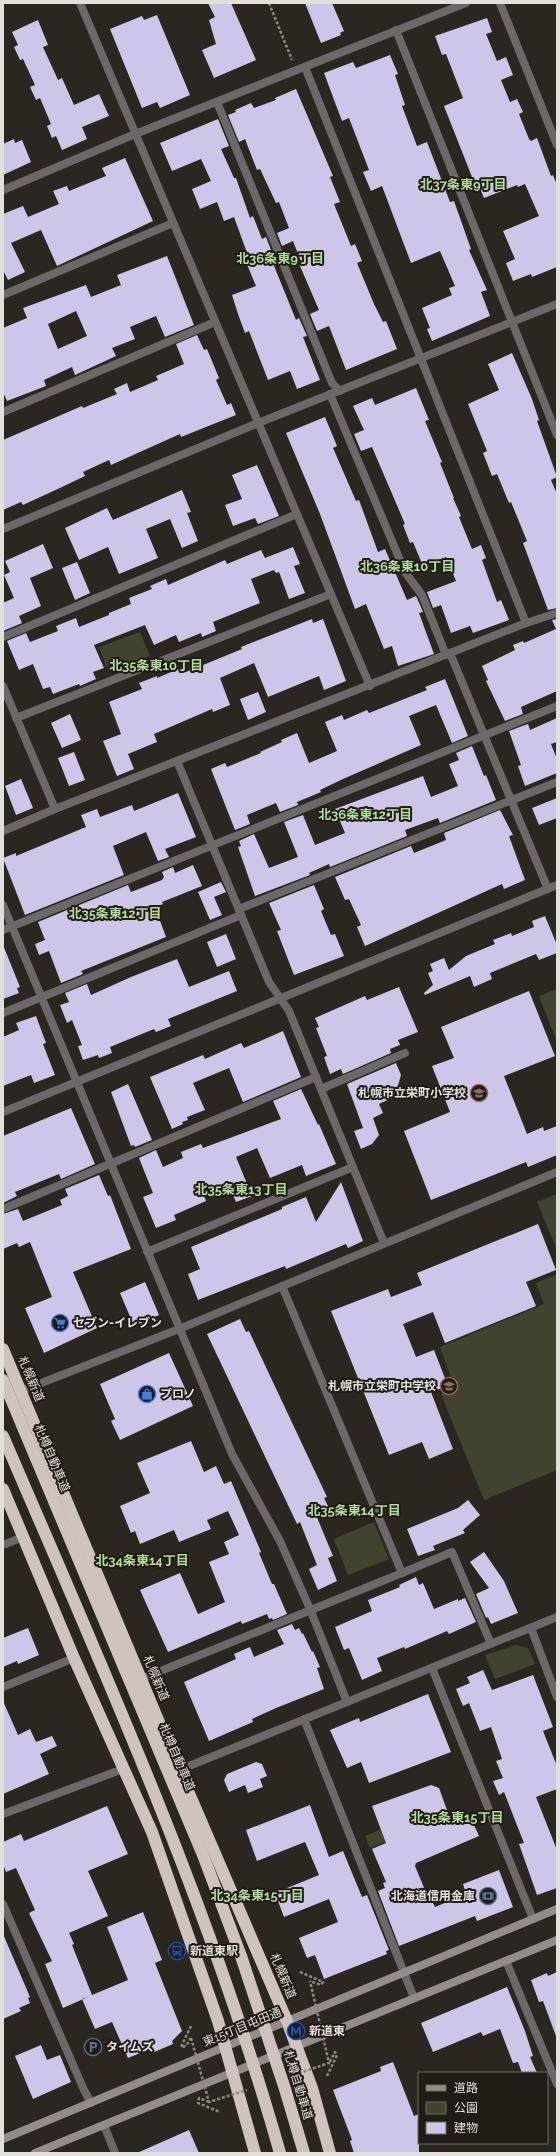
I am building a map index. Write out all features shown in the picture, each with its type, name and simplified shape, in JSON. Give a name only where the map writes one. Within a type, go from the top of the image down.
[{"type":"highway","name":"札幌新道","points":[[3,1349],[179,1770],[287,2021],[312,2088],[330,2153]]},
{"type":"highway","name":"札樽自動車道","points":[[3,1380],[206,1862],[241,1956],[285,2089],[304,2153]]},
{"type":"highway","points":[[3,1436],[182,1863],[220,1964],[264,2096],[280,2153]]},
{"type":"highway","points":[[3,1489],[74,1658],[152,1832],[218,2021],[255,2153]]},
{"type":"street","points":[[80,3],[370,686]]},
{"type":"street","points":[[3,190],[135,134],[466,3]]},
{"type":"street","points":[[500,3],[557,145]]},
{"type":"street","points":[[396,30],[557,435]]},
{"type":"street","points":[[305,66],[526,623]]},
{"type":"street","points":[[217,102],[332,383],[340,390]]},
{"type":"street","points":[[3,295],[173,223]]},
{"type":"street","points":[[3,529],[258,423],[557,304]]},
{"type":"street","points":[[3,412],[215,322]]},
{"type":"street","points":[[330,394],[405,572],[422,596],[448,654],[548,889]]},
{"type":"street","points":[[3,637],[297,514]]},
{"type":"street","points":[[16,718],[331,594]]},
{"type":"street","points":[[3,831],[55,809],[370,686],[526,623],[557,613]]},
{"type":"street","points":[[3,686],[55,809]]},
{"type":"street","points":[[3,930],[557,706]]},
{"type":"street","points":[[177,761],[269,982],[289,1011],[384,1243]]},
{"type":"street","points":[[3,1013],[240,912],[557,782]]},
{"type":"street","points":[[3,1112],[557,885]]},
{"type":"street","points":[[3,905],[232,1454],[280,1541],[310,1609],[347,1702]]},
{"type":"street","points":[[321,1089],[405,1053]]},
{"type":"street","points":[[3,1209],[316,1077]]},
{"type":"street","points":[[147,1252],[353,1167]]},
{"type":"street","points":[[21,1391],[179,1329],[557,1172]]},
{"type":"street","points":[[282,1286],[402,1572]]},
{"type":"street","points":[[3,1545],[23,1537]]},
{"type":"street","points":[[141,1679],[452,1552],[491,1644]]},
{"type":"street","points":[[179,1770],[557,1617]]},
{"type":"street","points":[[532,1628],[557,1697]]},
{"type":"street","points":[[3,1687],[74,1658]]},
{"type":"street","points":[[432,1668],[533,1918]]},
{"type":"street","points":[[304,1719],[414,1998]]},
{"type":"street","points":[[3,1814],[123,1769]]},
{"type":"street","points":[[3,1904],[91,2103]]},
{"type":"street","name":"東15丁目屯田通","points":[[3,2139],[557,1909]]},
{"type":"street","points":[[35,2153],[557,1940]]},
{"type":"street","points":[[506,1961],[557,2084]]},
{"type":"street","points":[[104,2125],[115,2153]]},
{"type":"path","points":[[269,3],[293,61]]},
{"type":"path","points":[[300,1972],[323,1982],[321,1986],[310,1981]]},
{"type":"path","points":[[191,2026],[181,2047],[186,2046],[191,2038]]},
{"type":"path","points":[[327,2076],[337,2055],[334,2052],[329,2063]]},
{"type":"path","points":[[210,2102],[199,2098],[198,2103],[220,2112]]},
{"type":"green space","points":[[140,632],[150,656],[108,672],[99,647]]},
{"type":"green space","points":[[557,989],[557,1042],[539,996]]},
{"type":"green space","points":[[557,1194],[557,1250],[537,1202]]},
{"type":"green space","points":[[557,1274],[557,1470],[484,1500],[441,1394],[455,1388],[440,1347],[544,1304],[536,1283]]},
{"type":"green space","points":[[374,1522],[389,1559],[348,1575],[334,1539]]},
{"type":"green space","points":[[516,1645],[528,1648],[535,1664],[495,1679],[485,1655]]},
{"type":"green space","points":[[403,1820],[408,1832],[370,1848],[365,1836]]},
{"type":"building","points":[[208,3],[231,3],[256,60],[214,78],[202,50],[216,44],[209,20],[215,17]]},
{"type":"building","points":[[305,3],[332,3],[344,31],[340,33],[341,35],[321,43]]},
{"type":"building","points":[[157,15],[190,95],[160,108],[157,102],[142,108],[110,29],[142,16],[144,20]]},
{"type":"building","points":[[487,18],[492,32],[486,34],[497,61],[506,57],[513,75],[501,80],[510,102],[517,99],[523,112],[519,114],[529,139],[531,141],[537,138],[551,176],[553,175],[557,185],[557,267],[532,277],[531,274],[513,281],[506,263],[515,259],[503,231],[539,216],[525,184],[518,187],[517,185],[484,198],[477,181],[474,182],[444,106],[463,98],[446,54],[442,55],[435,36]]},
{"type":"building","points":[[38,20],[48,45],[43,47],[58,80],[62,78],[74,105],[99,94],[109,116],[82,127],[87,139],[62,150],[56,136],[52,138],[47,126],[51,124],[40,98],[36,100],[30,87],[35,85],[23,59],[20,60],[14,47],[18,45],[12,32]]},
{"type":"building","points":[[390,55],[398,74],[395,75],[405,105],[402,106],[417,146],[427,142],[450,202],[454,201],[471,249],[469,250],[487,290],[481,292],[490,316],[432,341],[427,329],[430,328],[422,308],[452,295],[449,288],[455,286],[440,251],[411,263],[382,186],[371,191],[363,172],[369,170],[349,118],[342,121],[324,73],[353,62],[356,68]]},
{"type":"building","points":[[296,89],[333,176],[330,177],[340,202],[334,204],[351,246],[355,244],[362,261],[357,263],[374,304],[383,322],[386,321],[397,349],[346,370],[329,326],[317,331],[310,314],[319,310],[300,266],[302,264],[293,241],[282,246],[277,233],[289,228],[279,202],[276,203],[260,169],[257,170],[245,139],[239,142],[228,115],[251,103],[254,108],[276,100],[275,98]]},
{"type":"building","points":[[218,119],[229,146],[221,149],[234,178],[236,178],[250,218],[253,216],[262,239],[266,237],[271,250],[268,251],[296,320],[299,318],[307,336],[303,337],[320,380],[297,389],[290,371],[268,380],[249,331],[245,333],[238,314],[232,295],[256,286],[246,262],[250,261],[234,217],[224,221],[217,202],[200,209],[192,189],[211,181],[201,159],[172,171],[160,143]]},
{"type":"building","points":[[14,139],[15,143],[22,140],[31,162],[3,175],[3,144]]},
{"type":"building","points":[[125,158],[153,221],[57,266],[41,230],[11,243],[25,272],[8,280],[3,270],[3,214],[23,206],[28,217],[59,204],[53,191],[67,186],[69,191],[106,176],[102,168]]},
{"type":"building","points":[[167,256],[194,325],[165,337],[156,316],[130,327],[135,339],[112,348],[116,356],[75,375],[72,367],[44,380],[46,386],[7,401],[3,392],[3,328],[27,318],[23,308],[86,285],[91,297],[121,285],[117,275]],"holes":[[[76,311],[87,336],[58,349],[48,324]]]},
{"type":"building","points":[[197,335],[204,350],[207,349],[219,378],[216,380],[227,405],[231,403],[236,415],[181,437],[180,434],[111,465],[109,460],[83,472],[85,476],[62,487],[23,505],[21,502],[3,510],[3,440],[82,406],[83,408],[117,394],[114,389],[127,383],[130,392],[158,380],[156,376],[184,364],[176,344]]},
{"type":"building","points":[[512,353],[532,399],[539,420],[537,421],[557,477],[551,480],[557,494],[557,608],[548,610],[523,543],[527,541],[511,502],[509,503],[497,474],[492,476],[483,453],[487,451],[468,404],[499,390],[488,364]]},
{"type":"building","points":[[416,388],[429,420],[425,421],[442,462],[440,463],[461,516],[459,517],[472,549],[481,545],[486,558],[482,560],[497,602],[501,600],[509,620],[473,633],[470,626],[451,633],[441,605],[433,608],[427,592],[456,581],[446,557],[423,566],[413,542],[410,543],[403,525],[405,524],[372,447],[361,451],[354,434],[364,430],[353,406],[372,398],[375,405]]},
{"type":"building","points":[[325,417],[337,446],[333,448],[356,501],[359,500],[378,552],[385,549],[407,600],[416,596],[423,612],[419,613],[434,654],[398,666],[392,646],[384,649],[366,604],[355,609],[320,514],[286,433]]},
{"type":"building","points":[[257,465],[279,516],[258,524],[255,518],[233,526],[225,505],[242,499],[232,475]]},
{"type":"building","points":[[182,490],[191,512],[187,513],[198,541],[182,548],[170,519],[146,529],[158,558],[119,574],[108,547],[79,560],[65,528],[107,508],[113,520]]},
{"type":"building","points":[[43,544],[53,568],[30,578],[41,606],[19,616],[22,623],[3,631],[3,603],[14,598],[4,575],[10,572],[5,561]]},
{"type":"building","points":[[293,547],[300,564],[294,566],[305,593],[289,599],[279,572],[276,573],[274,570],[251,579],[260,603],[213,622],[216,631],[202,637],[201,633],[179,642],[176,635],[154,645],[145,625],[94,645],[104,668],[93,672],[96,679],[80,686],[79,684],[53,694],[50,687],[43,689],[33,664],[19,670],[7,641],[26,633],[30,642],[58,631],[56,626],[76,618],[79,627],[131,604],[129,598],[152,589],[150,586],[166,579],[168,585],[225,560],[227,564],[261,550],[265,558]]},
{"type":"building","points":[[77,562],[90,593],[75,600],[62,568]]},
{"type":"building","points":[[312,619],[313,623],[323,619],[346,681],[324,690],[319,676],[268,697],[254,663],[220,678],[230,705],[213,712],[212,709],[154,734],[157,742],[128,754],[134,769],[117,776],[103,741],[121,734],[109,702],[142,689],[139,683],[157,676],[157,678],[183,667],[186,672],[242,649],[241,647]]},
{"type":"building","points":[[557,619],[557,691],[521,707],[523,714],[505,721],[486,681],[488,680],[482,666],[515,650],[513,645],[523,641],[524,643],[556,629],[552,620]]},
{"type":"building","points":[[445,679],[468,736],[452,743],[436,705],[409,716],[421,745],[320,790],[321,792],[297,802],[298,805],[280,812],[276,803],[247,815],[250,824],[235,830],[211,769],[225,763],[227,767],[261,753],[260,752],[282,742],[281,740],[297,733],[309,763],[337,751],[325,722],[342,715],[344,720],[367,710],[369,713],[427,690],[425,687]]},
{"type":"building","points":[[258,692],[266,712],[248,720],[240,699]]},
{"type":"building","points":[[70,714],[81,740],[62,748],[51,723]]},
{"type":"building","points":[[557,718],[557,742],[551,744],[557,759],[557,773],[525,786],[518,766],[521,765],[509,731],[528,724],[530,730]]},
{"type":"building","points":[[472,746],[484,776],[486,775],[496,800],[440,823],[438,818],[405,830],[407,836],[330,867],[329,864],[309,873],[310,875],[255,896],[238,847],[241,846],[239,841],[254,834],[269,868],[298,857],[284,822],[303,815],[315,845],[345,833],[335,809],[423,776],[431,797],[458,786],[449,764],[459,760],[456,753]]},
{"type":"building","points":[[74,752],[85,780],[69,786],[58,758]]},
{"type":"building","points":[[21,779],[33,808],[16,815],[5,786]]},
{"type":"building","points":[[178,793],[196,837],[165,849],[169,857],[158,861],[146,832],[113,846],[124,875],[25,915],[3,858],[16,853],[16,856],[86,827],[81,815],[97,809],[100,817],[132,805],[134,811]]},
{"type":"building","points":[[557,798],[557,818],[539,825],[532,808]]},
{"type":"building","points":[[500,810],[513,835],[509,836],[525,880],[504,889],[502,884],[365,946],[357,927],[361,925],[349,899],[345,900],[335,877],[411,846],[414,853],[446,840],[444,833]]},
{"type":"building","points":[[193,865],[202,886],[162,902],[163,904],[155,907],[166,937],[81,971],[83,974],[61,983],[49,951],[39,955],[35,944],[45,940],[38,922],[128,885],[131,892],[162,880],[164,877],[162,872],[173,867],[175,873]]},
{"type":"building","points":[[221,882],[226,892],[214,897],[222,915],[210,920],[198,892]]},
{"type":"building","points":[[314,885],[324,909],[321,911],[331,935],[335,934],[344,956],[294,975],[277,931],[281,930],[269,903]]},
{"type":"building","points":[[545,916],[557,945],[557,953],[539,960],[536,954],[490,973],[492,979],[474,987],[470,976],[425,995],[424,993],[433,985],[428,973],[433,971],[430,964],[444,958],[449,970],[466,956],[495,944],[493,940],[511,933],[512,936],[534,927],[532,921]]},
{"type":"building","points":[[226,934],[236,959],[217,967],[207,942]]},
{"type":"building","points":[[3,945],[20,987],[17,988],[19,993],[3,999]]},
{"type":"building","points":[[177,959],[189,987],[229,971],[237,991],[168,1019],[171,1026],[156,1032],[154,1029],[110,1047],[112,1053],[99,1058],[98,1055],[83,1060],[78,1046],[82,1045],[72,1020],[67,1023],[60,1005],[69,1002],[65,993],[87,984],[91,995]]},
{"type":"building","points":[[399,987],[418,1032],[398,1040],[400,1045],[390,1049],[391,1053],[343,1074],[341,1069],[330,1074],[324,1057],[327,1056],[316,1028],[319,1027],[315,1018],[365,996],[367,1000]]},
{"type":"building","points":[[529,991],[555,1056],[504,1076],[527,1134],[543,1127],[544,1131],[557,1126],[557,1155],[528,1167],[526,1162],[431,1200],[404,1131],[450,1112],[432,1066],[454,1058],[441,1027]]},
{"type":"building","points":[[36,1016],[46,1043],[43,1044],[55,1075],[34,1083],[31,1075],[3,1086],[3,1037],[19,1030],[16,1023]]},
{"type":"building","points":[[283,1031],[301,1077],[243,1102],[229,1068],[193,1083],[205,1110],[187,1117],[188,1120],[182,1122],[183,1124],[172,1129],[150,1077],[203,1055],[205,1059],[241,1043],[244,1048]]},
{"type":"building","points":[[396,1063],[401,1075],[397,1089],[390,1092],[392,1098],[379,1104],[383,1113],[373,1118],[379,1135],[372,1144],[361,1149],[354,1131],[363,1128],[347,1084]]},
{"type":"building","points":[[128,1084],[152,1140],[135,1147],[134,1145],[131,1146],[111,1092]]},
{"type":"building","points":[[301,1089],[318,1125],[319,1124],[336,1164],[306,1176],[302,1165],[270,1178],[257,1148],[236,1157],[252,1196],[236,1202],[228,1183],[203,1193],[206,1201],[174,1215],[176,1220],[156,1228],[143,1197],[153,1193],[139,1158],[156,1150],[163,1167],[183,1158],[181,1152],[201,1144],[203,1148],[281,1119],[273,1101]]},
{"type":"building","points":[[71,1108],[95,1164],[61,1179],[59,1174],[15,1192],[17,1196],[3,1203],[3,1136]]},
{"type":"building","points":[[99,1175],[108,1196],[110,1195],[131,1249],[73,1272],[97,1328],[44,1353],[25,1308],[52,1297],[30,1242],[19,1247],[17,1243],[3,1249],[3,1214],[18,1209],[23,1221],[62,1205],[60,1200],[68,1196],[65,1189]]},
{"type":"building","points":[[341,1182],[363,1241],[348,1248],[346,1244],[286,1269],[285,1266],[198,1300],[188,1274],[200,1269],[191,1247],[282,1209],[282,1207],[306,1197],[316,1222]]},
{"type":"building","points":[[538,1224],[556,1270],[526,1282],[536,1306],[445,1343],[433,1312],[403,1324],[416,1357],[434,1350],[448,1386],[431,1392],[453,1449],[429,1459],[422,1442],[389,1455],[331,1311],[388,1289],[391,1297],[422,1285],[417,1273]]},
{"type":"building","points":[[145,1282],[159,1315],[134,1326],[120,1293]]},
{"type":"building","points":[[240,1319],[246,1332],[249,1331],[327,1497],[324,1498],[329,1508],[316,1515],[333,1556],[328,1558],[337,1581],[318,1590],[309,1569],[317,1565],[300,1522],[297,1524],[207,1334]]},
{"type":"building","points":[[169,1353],[193,1406],[120,1440],[111,1421],[115,1419],[100,1384]]},
{"type":"building","points":[[191,1441],[204,1472],[216,1466],[224,1484],[231,1481],[261,1552],[259,1553],[272,1584],[274,1584],[287,1614],[273,1620],[272,1618],[269,1619],[267,1614],[242,1624],[241,1621],[168,1652],[140,1590],[180,1573],[198,1614],[225,1602],[209,1562],[229,1554],[224,1542],[239,1535],[228,1511],[207,1520],[211,1529],[179,1542],[174,1530],[140,1544],[135,1531],[131,1533],[120,1506],[150,1493],[137,1463]]},
{"type":"building","points":[[468,1500],[480,1515],[463,1530],[465,1533],[433,1546],[435,1550],[418,1556],[407,1529],[458,1508]]},
{"type":"building","points":[[484,1552],[504,1581],[518,1613],[491,1624],[488,1617],[486,1618],[476,1594],[489,1588],[470,1562]]},
{"type":"building","points":[[416,1577],[419,1585],[423,1583],[434,1609],[458,1599],[458,1601],[465,1598],[476,1622],[449,1634],[447,1631],[405,1649],[404,1647],[377,1658],[382,1671],[362,1680],[349,1648],[344,1650],[335,1627],[372,1611],[368,1600],[400,1587],[399,1585]]},
{"type":"building","points":[[292,1624],[295,1630],[299,1628],[302,1634],[303,1633],[312,1652],[313,1651],[320,1667],[317,1668],[324,1689],[276,1708],[252,1719],[253,1722],[209,1741],[184,1682],[236,1659],[234,1654],[250,1647],[254,1657],[284,1644],[277,1630]]},
{"type":"building","points":[[28,1628],[39,1655],[18,1664],[17,1661],[3,1667],[3,1638]]},
{"type":"building","points":[[483,1670],[492,1690],[533,1675],[553,1727],[543,1731],[557,1766],[557,1789],[536,1797],[557,1850],[557,1888],[537,1895],[519,1844],[524,1843],[504,1792],[499,1795],[493,1781],[503,1778],[496,1761],[502,1759],[491,1727],[480,1731],[469,1703],[463,1706],[456,1689],[470,1683],[467,1677]]},
{"type":"building","points":[[428,1694],[451,1752],[369,1783],[361,1762],[347,1768],[330,1730],[359,1718],[360,1722]]},
{"type":"building","points":[[3,1701],[18,1735],[30,1729],[36,1742],[52,1736],[57,1746],[40,1754],[49,1774],[3,1794]]},
{"type":"building","points":[[256,1762],[262,1764],[267,1776],[260,1779],[263,1787],[248,1793],[245,1785],[229,1792],[224,1780],[227,1774]]},
{"type":"building","points":[[431,1785],[439,1788],[452,1824],[470,1816],[479,1836],[416,1863],[415,1866],[430,1902],[432,1901],[435,1907],[466,1894],[463,1884],[499,1870],[513,1907],[477,1921],[475,1916],[399,1946],[378,1891],[385,1888],[383,1883],[386,1882],[372,1849],[386,1843],[372,1806]]},
{"type":"building","points":[[310,1805],[329,1857],[343,1851],[362,1897],[367,1895],[389,1950],[386,1951],[387,1954],[324,1979],[315,1955],[307,1958],[299,1938],[338,1922],[329,1899],[284,1917],[275,1893],[319,1875],[305,1842],[257,1861],[246,1830]]},
{"type":"building","points":[[107,1806],[128,1854],[88,1871],[108,1916],[69,1933],[74,1944],[72,1945],[92,1995],[128,1980],[107,1927],[143,1912],[162,1960],[155,1963],[182,2031],[172,2041],[173,2044],[152,2053],[150,2049],[128,2058],[112,2022],[95,2029],[82,2000],[63,2008],[45,1964],[52,1961],[29,1913],[35,1910],[16,1868],[6,1872],[3,1864],[3,1842],[21,1834],[24,1841]]},
{"type":"building","points":[[3,1934],[30,1997],[28,1998],[30,2003],[19,2008],[21,2011],[3,2019]]},
{"type":"building","points":[[557,1972],[556,2036],[543,2001],[539,2002],[531,1980],[547,1973],[548,1976]]},
{"type":"building","points":[[507,1987],[525,2031],[533,2056],[530,2057],[537,2072],[522,2072],[518,2062],[513,2063],[500,2029],[483,2036],[481,2032],[433,2052],[421,2023]]},
{"type":"building","points":[[41,2045],[47,2060],[60,2055],[71,2082],[33,2099],[15,2056]]},
{"type":"building","points":[[393,2062],[414,2116],[418,2114],[419,2153],[354,2153],[350,2141],[352,2140],[333,2090],[381,2071],[380,2067]]},
{"type":"building","points":[[189,2130],[199,2153],[137,2153]]},
{"type":"place","name":"札幌市立栄町小学校","points":[[479,1093]]},
{"type":"place","name":"セブン-イレブン","points":[[60,1323]]},
{"type":"place","name":"札幌市立栄町中学校","points":[[449,1386]]},
{"type":"place","name":"プロノ","points":[[147,1394]]},
{"type":"place","name":"北海道信用金庫","points":[[488,1896]]},
{"type":"place","name":"新道東駅","points":[[177,1951]]},
{"type":"place","name":"新道東","points":[[296,2031]]},
{"type":"place","name":"タイムズ","points":[[93,2047]]},
{"type":"district","name":"北37条東9丁目","points":[[463,184]]},
{"type":"district","name":"北36条東9丁目","points":[[280,258]]},
{"type":"district","name":"北36条東10丁目","points":[[407,566]]},
{"type":"district","name":"北35条東10丁目","points":[[156,665]]},
{"type":"district","name":"北36条東12丁目","points":[[365,814]]},
{"type":"district","name":"北35条東12丁目","points":[[115,913]]},
{"type":"district","name":"北35条東13丁目","points":[[241,1189]]},
{"type":"district","name":"北35条東14丁目","points":[[354,1510]]},
{"type":"district","name":"北34条東14丁目","points":[[142,1560]]},
{"type":"district","name":"北35条東15丁目","points":[[457,1817]]},
{"type":"district","name":"北34条東15丁目","points":[[257,1895]]}]
